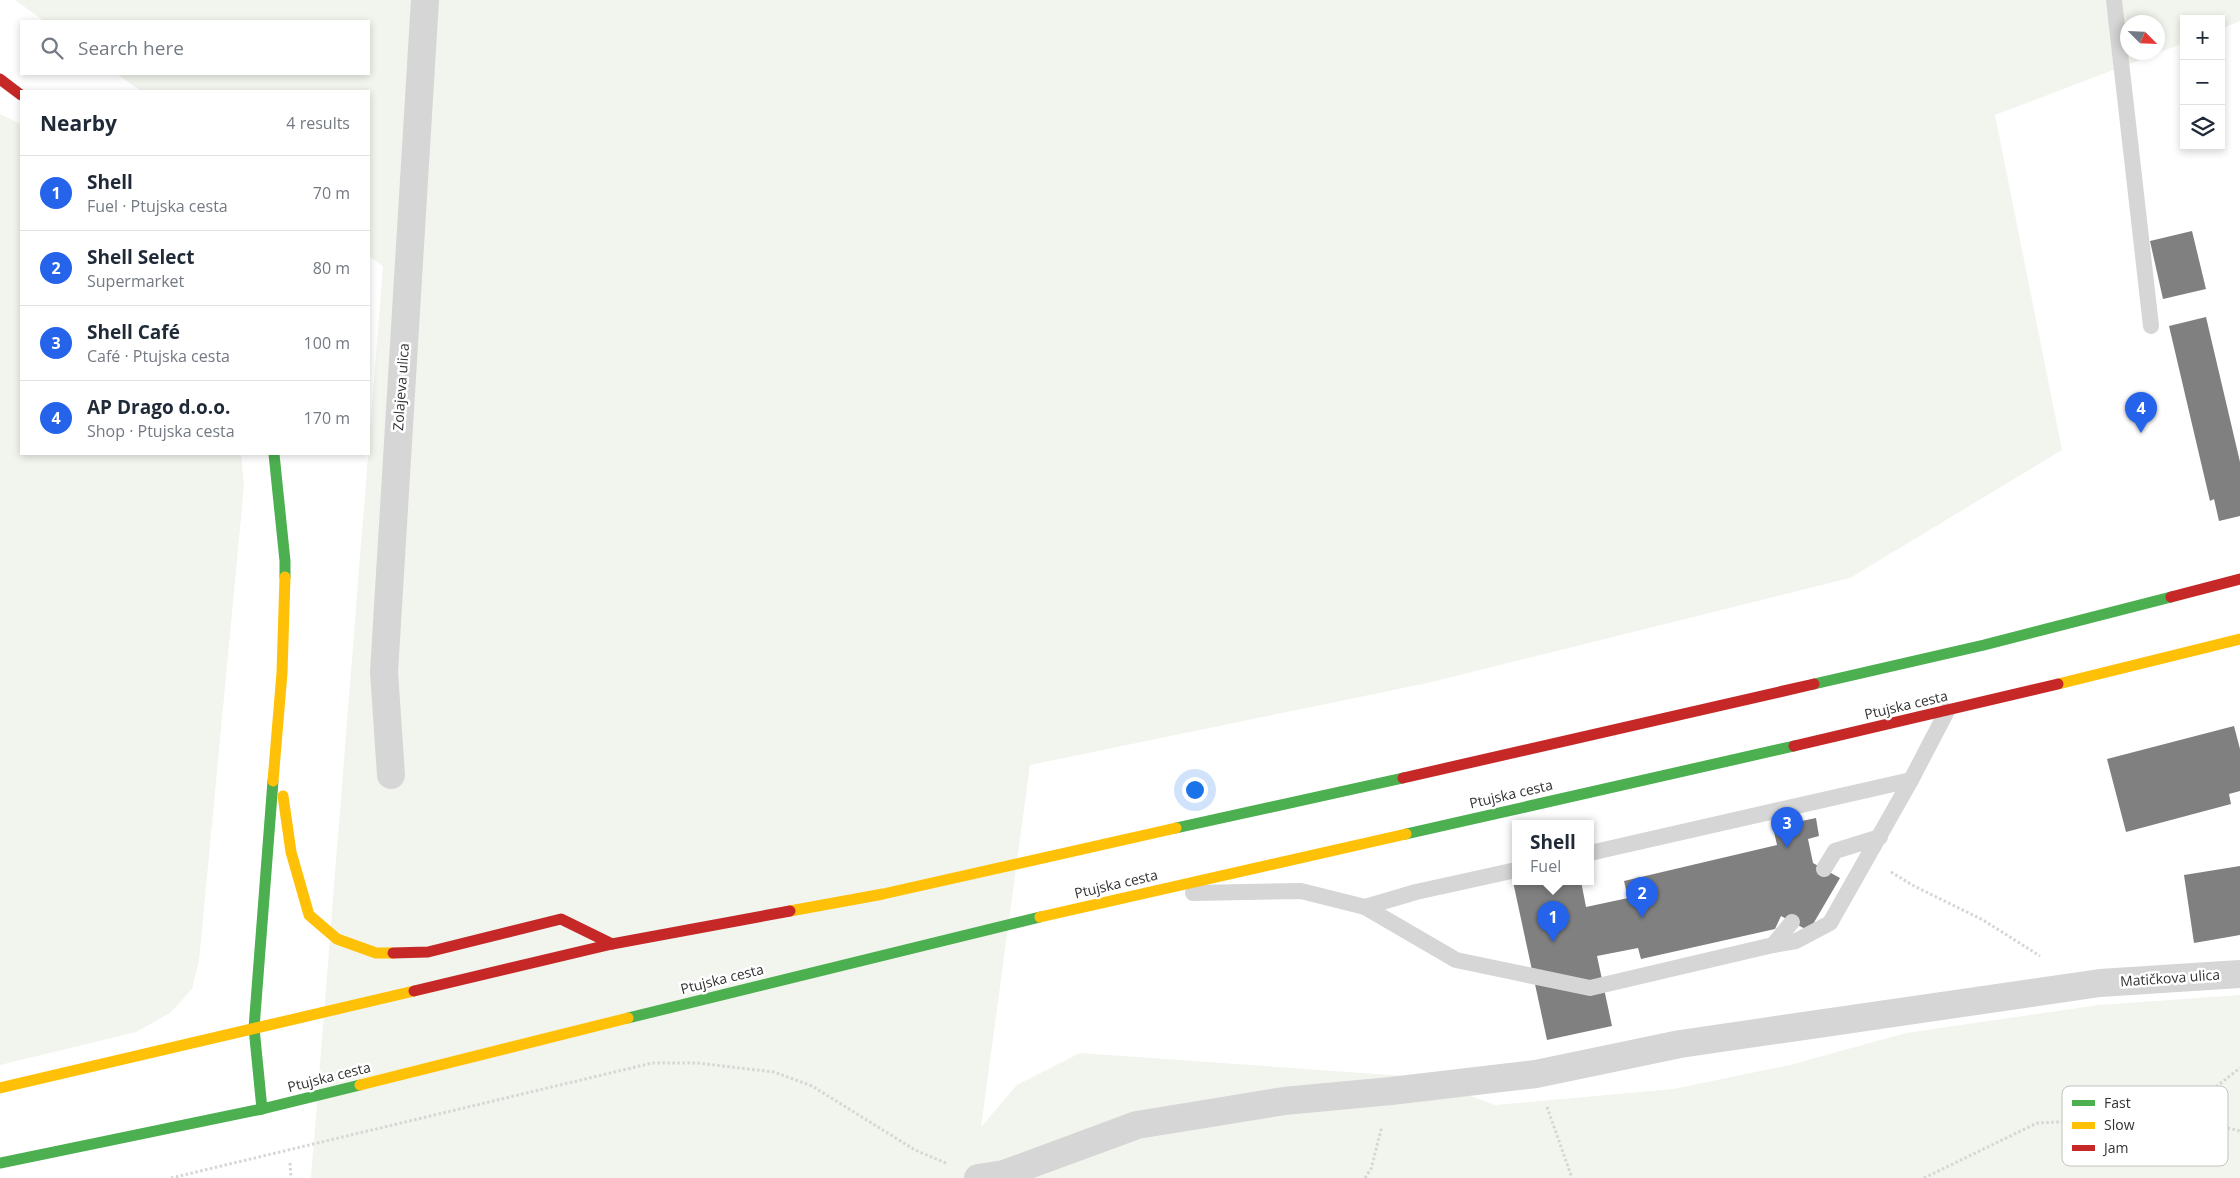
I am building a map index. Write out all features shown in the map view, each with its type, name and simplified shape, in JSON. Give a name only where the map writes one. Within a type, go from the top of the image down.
[{"type":"main road","points":[[0,79],[20,94]]},
{"type":"main road","points":[[0,95],[20,103]]},
{"type":"main road","points":[[262,1109],[254,1028],[256,979],[277,746],[282,672],[285,561],[274,455]]},
{"type":"main road","points":[[0,1088],[612,944],[883,894],[1562,742],[1984,645],[2240,579]]},
{"type":"main road","name":"Ptujska cesta","points":[[0,1163],[262,1109],[985,930],[1947,711],[2240,639]]},
{"type":"main road","points":[[277,746],[291,852],[309,915],[337,939],[376,953],[428,952],[561,919],[612,944]]},
{"type":"street","name":"Zolajeva ulica","points":[[391,775],[384,672],[425,0]]},
{"type":"street","name":"Matičkova ulica","points":[[978,1178],[1004,1174],[1137,1125],[1284,1101],[1536,1074],[1680,1044],[2073,986],[2240,974]]},
{"type":"lane","points":[[2114,0],[2151,326]]},
{"type":"lane","points":[[1139,894],[1301,891],[1365,907],[1456,960],[1590,988],[1796,941],[1830,923],[1880,837],[1947,711]]},
{"type":"lane","points":[[1594,852],[1911,780]]},
{"type":"lane","points":[[1824,869],[1836,851],[1880,837]]},
{"type":"lane","points":[[1365,907],[1416,892],[1512,871]]},
{"type":"lane","points":[[1772,945],[1792,922]]},
{"type":"path","points":[[1868,858],[1914,886],[1983,920],[2017,943],[2036,952],[2073,986]]},
{"type":"path","points":[[171,1178],[652,1063],[698,1062],[774,1072],[812,1086],[915,1150],[952,1166]]},
{"type":"path","points":[[2217,1086],[2240,1068]]},
{"type":"path","points":[[1536,1074],[1572,1178]]},
{"type":"path","points":[[1365,1178],[1371,1169],[1391,1091]]},
{"type":"path","points":[[1924,1178],[2037,1123],[2062,1122]]},
{"type":"path","points":[[290,1163],[292,1178]]},
{"type":"shaded area","points":[[15,0],[2240,0],[2240,21],[2225,27],[2225,15],[2180,15],[2180,45],[2165,50],[2165,15],[2120,15],[2120,60],[2139,60],[1995,115],[2062,450],[1850,578],[1432,682],[1030,765],[981,1127],[1017,1085],[1080,1053],[1419,1077],[1495,1105],[1673,1089],[1790,1065],[1906,1033],[2099,1005],[2240,995],[2240,1178],[311,1178],[368,455],[370,455],[370,431],[383,266],[370,257],[370,90],[140,90],[118,75],[370,75],[370,20],[43,20]]},
{"type":"shaded area","points":[[0,114],[20,124],[20,455],[241,455],[244,486],[199,961],[192,989],[170,1013],[136,1032],[0,1065]]},
{"type":"building","points":[[2192,231],[2206,289],[2163,299],[2150,241]]},
{"type":"building","points":[[2206,317],[2240,462],[2240,516],[2219,521],[2214,499],[2210,501],[2169,326]]},
{"type":"building","points":[[2234,726],[2240,749],[2240,791],[2229,794],[2231,804],[2126,832],[2107,759]]},
{"type":"building","points":[[1816,818],[1819,836],[1808,839],[1813,863],[1840,878],[1809,931],[1781,916],[1775,929],[1641,959],[1638,948],[1597,956],[1612,1026],[1547,1040],[1514,885],[1582,885],[1586,907],[1628,898],[1624,881],[1777,845],[1773,827]]},
{"type":"building","points":[[2240,866],[2240,935],[2194,943],[2184,875]]},
{"type":"traffic: fast","points":[[274,455],[285,577]]},
{"type":"traffic: fast","points":[[1814,684],[1984,645],[2171,597]]},
{"type":"traffic: fast","points":[[1406,834],[1794,746]]},
{"type":"traffic: fast","points":[[1176,828],[1403,778]]},
{"type":"traffic: fast","points":[[262,1109],[254,1028],[273,781]]},
{"type":"traffic: fast","points":[[628,1018],[1040,917]]},
{"type":"traffic: fast","points":[[0,1163],[262,1109],[360,1085]]},
{"type":"traffic: slow","points":[[273,781],[282,673],[285,577]]},
{"type":"traffic: slow","points":[[2058,684],[2240,639]]},
{"type":"traffic: slow","points":[[283,796],[291,852],[309,915],[337,939],[376,953],[393,953]]},
{"type":"traffic: slow","points":[[790,911],[883,894],[1176,828]]},
{"type":"traffic: slow","points":[[1040,917],[1406,834]]},
{"type":"traffic: slow","points":[[0,1088],[414,991]]},
{"type":"traffic: slow","points":[[360,1085],[628,1018]]},
{"type":"traffic: jam","points":[[0,79],[20,94]]},
{"type":"traffic: jam","points":[[2171,597],[2240,579]]},
{"type":"traffic: jam","points":[[1403,778],[1814,684]]},
{"type":"traffic: jam","points":[[1794,746],[2058,684]]},
{"type":"traffic: jam","points":[[414,991],[612,944],[790,911]]},
{"type":"traffic: jam","points":[[393,953],[428,952],[561,919],[612,944]]},
{"type":"place","name":"AP Drago d.o.o.","points":[[2141,433]]},
{"type":"place","name":"Shell Café","points":[[1787,848]]},
{"type":"place","name":"Shell Select","points":[[1642,918]]},
{"type":"place","name":"Shell","points":[[1553,942]]}]
